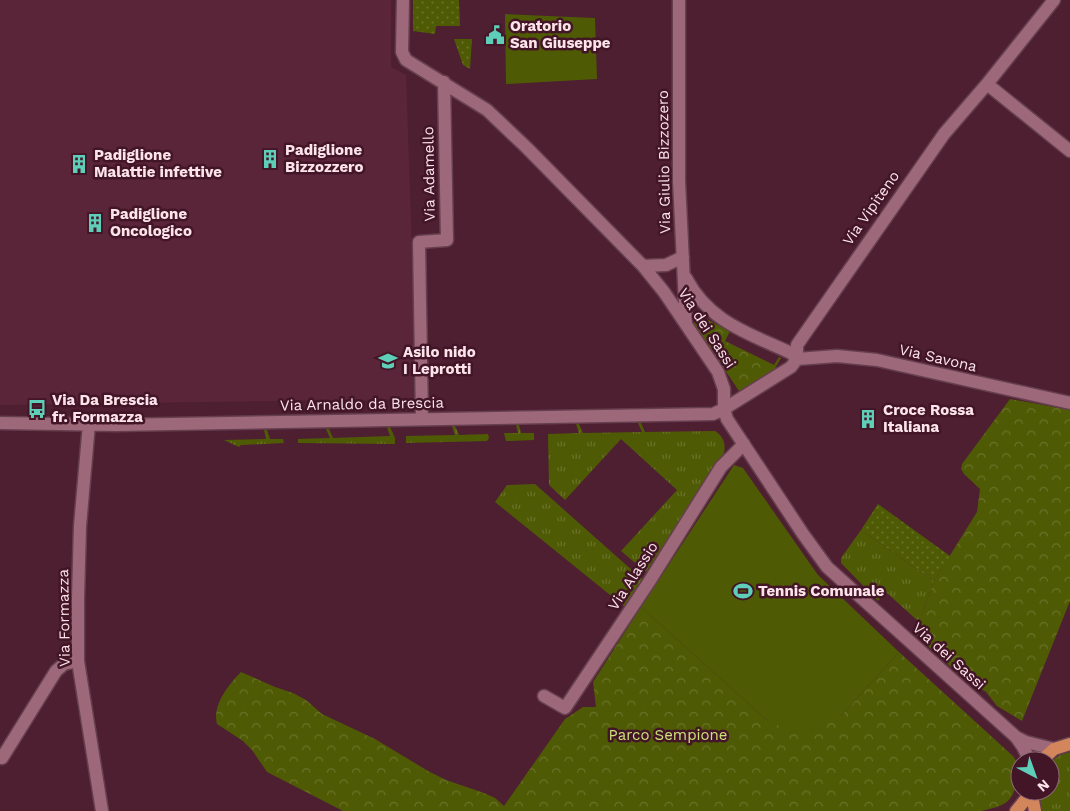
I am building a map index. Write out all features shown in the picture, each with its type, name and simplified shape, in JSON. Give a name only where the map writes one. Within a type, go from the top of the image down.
[{"type":"main road","points":[[1054,749],[1070,744]]},
{"type":"main road","points":[[1016,811],[1024,801]]},
{"type":"street","name":"Via dei Sassi","points":[[403,0],[403,56],[406,60],[487,110],[643,266],[664,292],[710,359],[722,380],[724,409],[728,419],[803,534],[828,567],[1016,737],[1025,751]]},
{"type":"street","name":"Via Giulio Bizzozero","points":[[678,0],[679,180],[686,324]]},
{"type":"street","name":"Via Vipiteno","points":[[797,359],[797,345],[944,134],[987,84],[1054,0]]},
{"type":"street","name":"Via Adamello","points":[[422,419],[419,242],[447,240],[444,82]]},
{"type":"street","points":[[987,84],[1070,151]]},
{"type":"street","points":[[643,266],[666,265],[683,257]]},
{"type":"street","points":[[684,276],[702,303],[719,318]]},
{"type":"street","points":[[686,324],[693,314],[697,312],[706,313],[791,353],[797,359]]},
{"type":"street","name":"Via Savona","points":[[797,359],[837,356],[877,360],[1070,403]]},
{"type":"street","name":"Via Arnaldo da Brescia","points":[[0,424],[116,425],[711,414],[724,409],[791,367],[797,359]]},
{"type":"street","name":"Via Formazza","points":[[89,424],[80,533],[78,662],[102,811]]},
{"type":"street","name":"Via Alassio","points":[[544,696],[565,708],[649,582],[721,468],[744,444]]},
{"type":"street","points":[[2,758],[56,671],[64,664],[78,662]]},
{"type":"street","name":"Via dei Sassi","points":[[1016,737],[1026,742],[1054,749]]},
{"type":"shaded area","points":[[0,0],[391,0],[391,67],[406,75],[417,399],[0,405]]},
{"type":"green space","points":[[413,0],[459,0],[460,26],[436,26],[435,34],[413,31]]},
{"type":"green space","points":[[505,14],[595,18],[597,79],[506,84]]},
{"type":"green space","points":[[454,39],[472,39],[470,69],[463,65]]},
{"type":"green space","points":[[698,315],[730,331],[725,341],[774,365],[779,357],[781,358],[774,370],[739,391],[694,324],[694,319]]},
{"type":"green space","points":[[1010,399],[1070,410],[1070,601],[1022,721],[997,706],[986,692],[963,678],[916,635],[923,626],[919,622],[934,581],[977,512],[980,489],[964,474],[961,469],[962,464]]},
{"type":"green space","points":[[638,423],[641,423],[645,432],[715,431],[722,438],[725,446],[724,453],[646,572],[621,551],[677,490],[621,439],[565,500],[549,485],[548,434],[579,433],[576,424],[579,424],[583,433],[642,432]]},
{"type":"green space","points":[[516,425],[519,425],[521,433],[534,433],[534,440],[506,441],[504,433],[518,433]]},
{"type":"green space","points":[[452,426],[455,426],[459,435],[488,434],[489,438],[487,441],[406,443],[406,436],[455,435]]},
{"type":"green space","points":[[387,427],[390,427],[395,438],[395,444],[298,443],[298,439],[330,438],[326,429],[329,429],[333,438],[390,436]]},
{"type":"green space","points":[[264,430],[267,430],[270,439],[283,439],[284,443],[241,445],[239,447],[224,440],[266,439]]},
{"type":"green space","name":"Tennis Comunale","points":[[734,465],[743,468],[818,575],[899,652],[841,716],[810,730],[797,733],[768,721],[641,607]]},
{"type":"green space","points":[[535,484],[642,579],[625,607],[495,502],[507,485]]},
{"type":"green space","points":[[878,504],[950,556],[934,581],[861,530]]},
{"type":"green space","points":[[861,530],[934,581],[919,622],[886,592],[878,601],[841,563],[841,558]]},
{"type":"green space","name":"Parco Sempione","points":[[641,607],[768,721],[841,716],[899,652],[1010,753],[1010,799],[1006,803],[981,811],[343,811],[267,772],[252,750],[243,741],[217,724],[216,717],[222,696],[241,672],[293,693],[306,700],[322,714],[375,739],[428,771],[446,780],[495,798],[504,806],[565,719],[583,707],[596,707],[593,682]]},
{"type":"green space","points":[[1070,752],[1070,811],[1042,811],[1040,801],[1060,801],[1060,755]]},
{"type":"place","name":"Oratorio San Giuseppe","points":[[495,35]]},
{"type":"place","name":"Padiglione Bizzozzero","points":[[270,159]]},
{"type":"place","name":"Padiglione Malattie infettive","points":[[79,164]]},
{"type":"place","name":"Padiglione Oncologico","points":[[95,223]]},
{"type":"place","name":"Asilo nido I Leprotti","points":[[388,361]]},
{"type":"place","name":"Via Da Brescia fr. Formazza","points":[[37,409]]},
{"type":"place","name":"Croce Rossa Italiana","points":[[868,419]]},
{"type":"place","name":"Tennis Comunale","points":[[743,591]]}]
